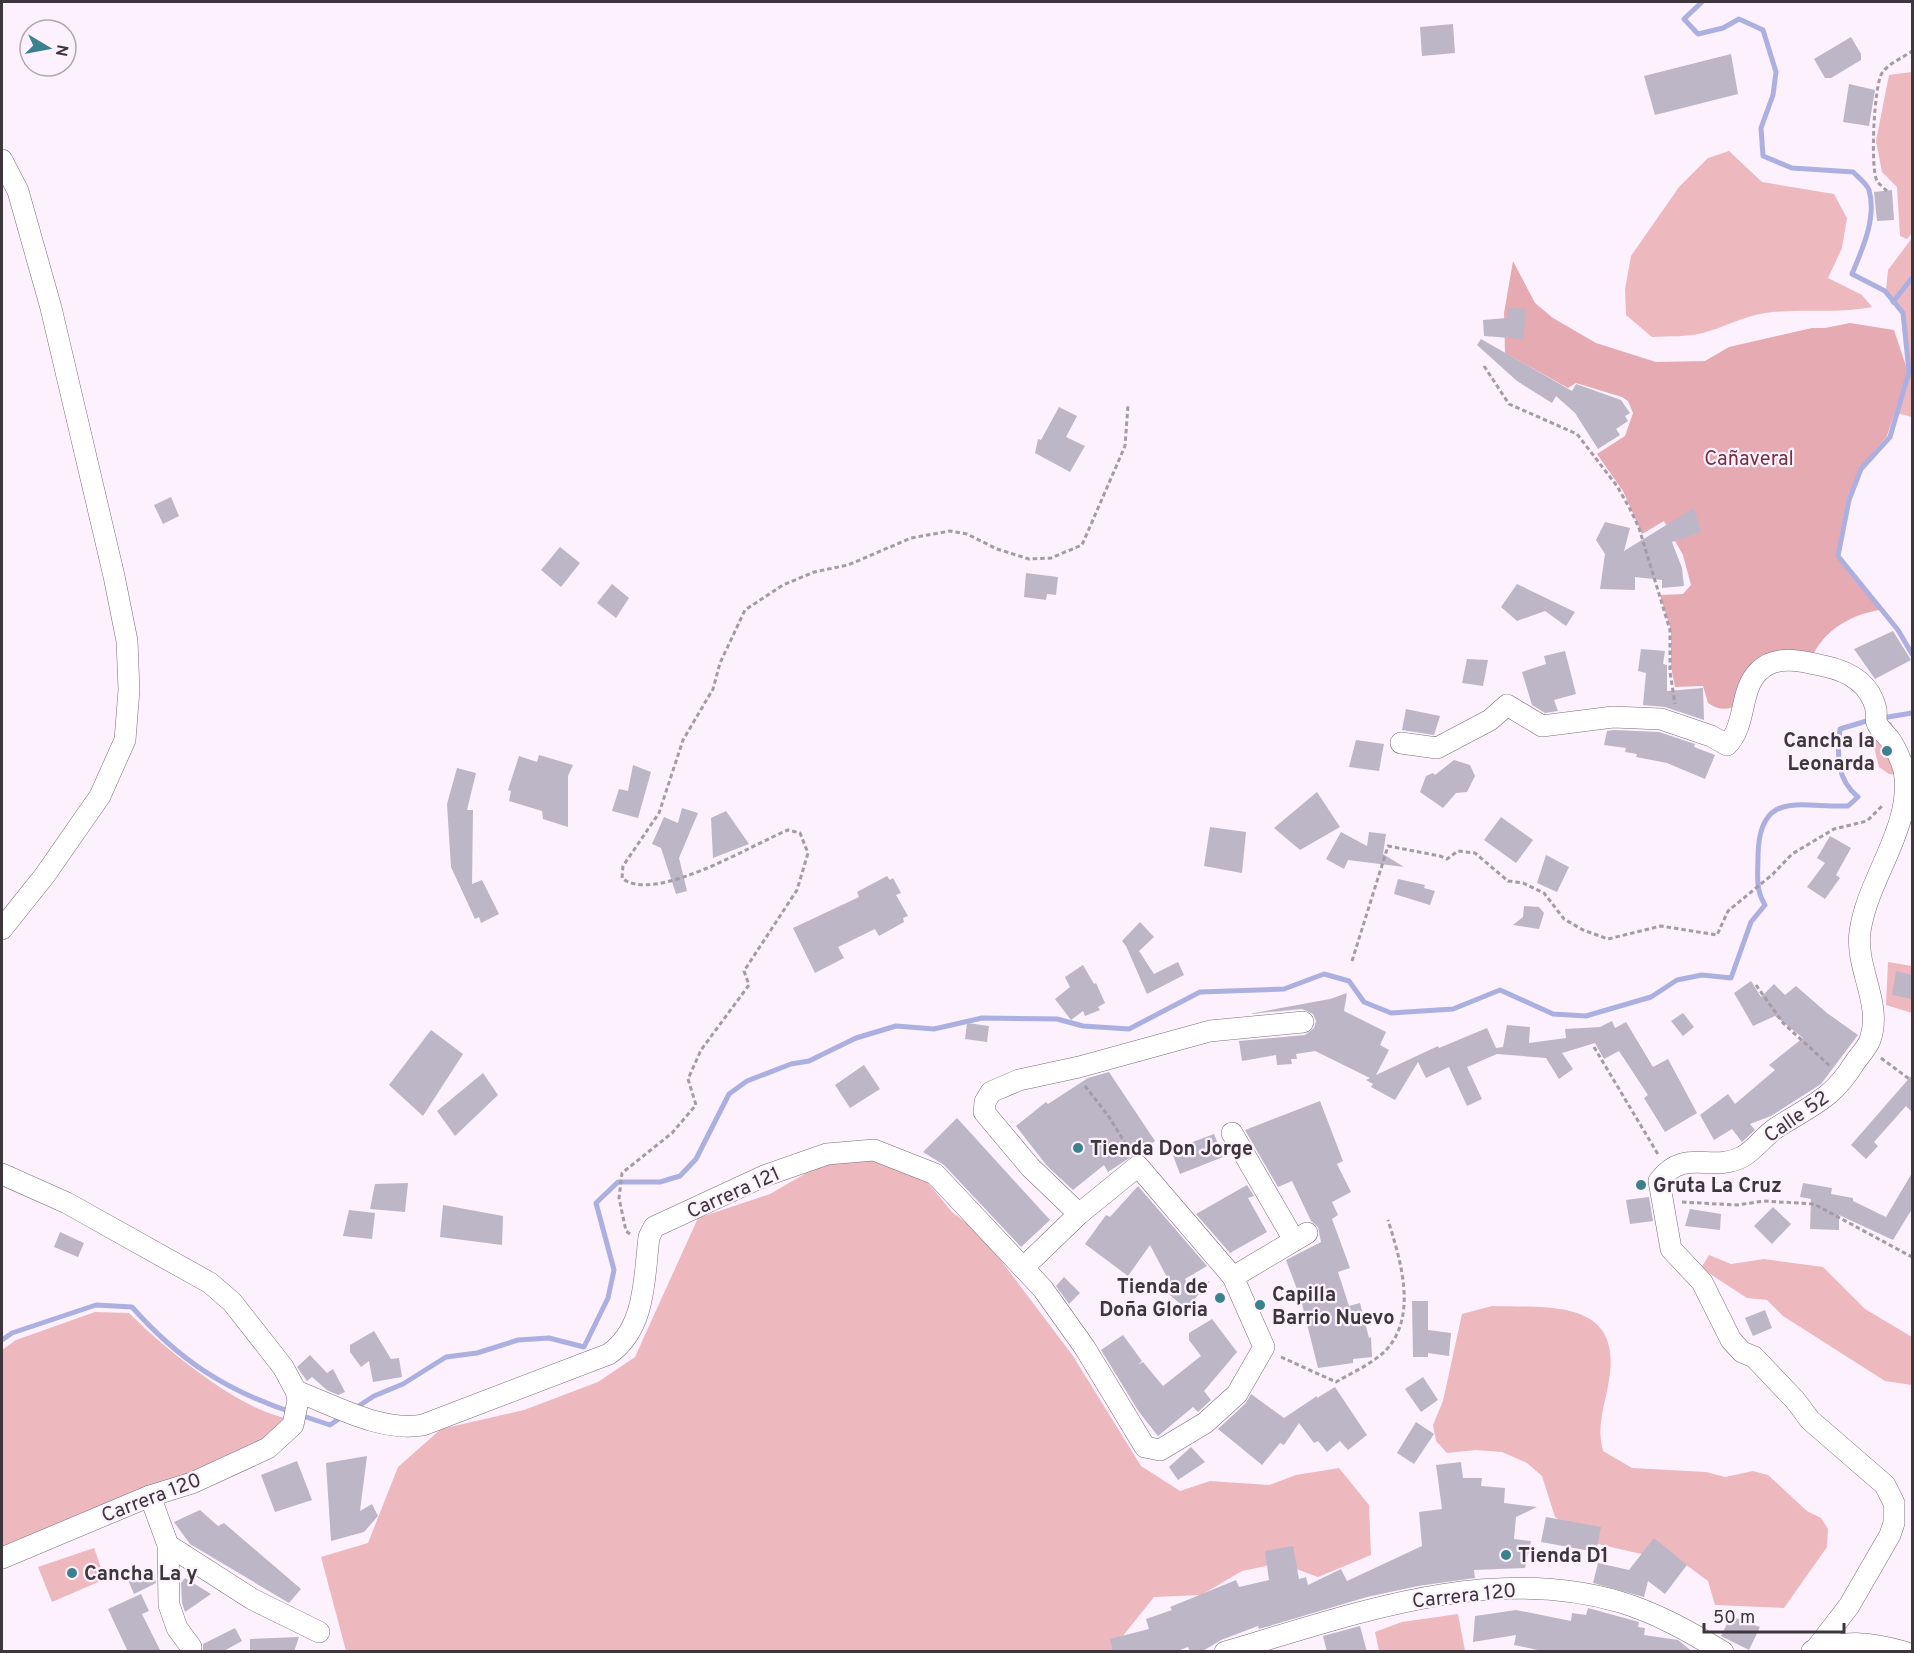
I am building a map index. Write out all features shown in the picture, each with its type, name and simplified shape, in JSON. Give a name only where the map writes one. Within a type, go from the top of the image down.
[{"type":"street","points":[[2,160],[18,191],[51,308],[114,576],[127,641],[129,690],[125,740],[100,796],[45,875],[2,930]]},
{"type":"street","name":"Calle 52","points":[[1401,743],[1437,747],[1490,720],[1507,705],[1542,726],[1614,717],[1661,719],[1711,736],[1727,745],[1735,737],[1750,685],[1759,670],[1788,659],[1836,669],[1855,677],[1864,685],[1876,708],[1877,723],[1895,749],[1909,787],[1907,809],[1901,828],[1867,908],[1860,934],[1860,950],[1872,1015],[1870,1040],[1847,1077],[1825,1100],[1776,1128],[1742,1157],[1714,1163],[1685,1162],[1664,1175]]},
{"type":"street","points":[[1079,1214],[1030,1167],[984,1112],[985,1102],[991,1092],[1004,1085],[1078,1068],[1210,1031],[1303,1022]]},
{"type":"street","points":[[1232,1133],[1300,1236],[1233,1276]]},
{"type":"street","name":"Carrera 121","points":[[297,1395],[384,1425],[404,1428],[423,1425],[609,1354],[624,1344],[633,1330],[639,1310],[648,1246],[654,1227],[764,1176],[827,1154],[874,1150],[935,1174],[1043,1289],[1085,1348],[1145,1447],[1160,1450],[1205,1423],[1238,1394],[1264,1347]]},
{"type":"street","points":[[1023,1268],[1079,1214],[1138,1167],[1233,1276],[1264,1347]]},
{"type":"street","points":[[2,1174],[68,1203],[210,1282],[246,1320],[283,1367],[297,1395]]},
{"type":"street","points":[[1664,1175],[1671,1249],[1702,1282],[1731,1340],[1742,1352],[1754,1357],[1795,1400],[1810,1420],[1879,1478],[1894,1503],[1894,1523],[1890,1535],[1849,1606],[1812,1651]]},
{"type":"street","name":"Carrera 120","points":[[2,1558],[150,1496],[192,1483],[268,1448],[292,1425],[297,1395]]},
{"type":"street","points":[[150,1496],[168,1545],[169,1605],[177,1628],[191,1647]]},
{"type":"street","points":[[168,1545],[252,1599],[319,1632]]},
{"type":"street","name":"Carrera 120","points":[[1225,1652],[1410,1599],[1516,1588],[1551,1590],[1620,1602],[1697,1645],[1723,1652]]},
{"type":"street","points":[[1812,1651],[1844,1642],[1871,1643],[1905,1652]]},
{"type":"path","points":[[1887,190],[1877,182],[1874,161],[1874,123],[1880,76],[1888,67],[1912,51]]},
{"type":"path","points":[[1484,366],[1509,404],[1577,434],[1617,486],[1630,509],[1639,528],[1670,630],[1670,672],[1676,707]]},
{"type":"path","points":[[648,1246],[626,1231],[619,1198],[622,1173],[672,1133],[696,1105],[688,1079],[701,1050],[749,985],[744,971],[797,890],[808,853],[800,833],[788,830],[742,854],[695,874],[644,886],[631,885],[622,878],[623,866],[659,813],[683,740],[713,689],[720,663],[745,610],[783,585],[814,572],[849,565],[911,538],[950,531],[967,534],[997,549],[1029,559],[1051,558],[1082,545],[1125,446],[1128,405]]},
{"type":"path","points":[[1352,961],[1388,846],[1447,859],[1458,851],[1475,853],[1508,881],[1523,883],[1544,893],[1564,919],[1583,930],[1608,939],[1661,926],[1717,935],[1728,911],[1760,885],[1792,854],[1834,830],[1867,821],[1874,816]]},
{"type":"path","points":[[1756,985],[1783,1023],[1829,1065],[1847,1077]]},
{"type":"path","points":[[1594,1047],[1678,1202],[1737,1204],[1764,1201],[1814,1204],[1912,1257]]},
{"type":"path","points":[[1862,1052],[1886,1060],[1912,1081]]},
{"type":"path","points":[[1078,1068],[1081,1082],[1109,1117],[1138,1167]]},
{"type":"path","points":[[1264,1347],[1290,1362],[1336,1382],[1376,1359],[1387,1349],[1401,1329],[1404,1286],[1400,1261],[1388,1220]]},
{"type":"shaded area","points":[[1912,72],[1912,233],[1907,239],[1900,236],[1897,187],[1882,172],[1876,141],[1889,75]]},
{"type":"shaded area","points":[[1729,151],[1762,182],[1834,194],[1847,218],[1842,248],[1828,278],[1862,295],[1872,307],[1765,313],[1703,333],[1684,336],[1652,337],[1626,315],[1625,289],[1631,256],[1679,187],[1708,158]]},
{"type":"shaded area","points":[[1912,238],[1912,417],[1897,413],[1910,372],[1904,314],[1886,290],[1888,270]]},
{"type":"shaded area","name":"Cancha la Leonarda","points":[[1891,722],[1901,744],[1897,775],[1889,774],[1879,767],[1870,731],[1877,723]]},
{"type":"shaded area","points":[[1888,962],[1912,966],[1912,1013],[1886,1005]]},
{"type":"shaded area","points":[[878,1160],[928,1183],[952,1212],[981,1234],[1073,1356],[1141,1466],[1180,1491],[1210,1481],[1269,1485],[1296,1475],[1339,1468],[1369,1505],[1371,1555],[1318,1577],[1280,1563],[1242,1571],[1201,1595],[1154,1597],[1122,1637],[1115,1652],[346,1651],[321,1557],[368,1543],[398,1467],[441,1429],[524,1410],[598,1382],[635,1357],[698,1218],[770,1194],[827,1161]]},
{"type":"shaded area","points":[[1709,1255],[1731,1264],[1764,1259],[1823,1267],[1865,1309],[1912,1337],[1912,1385],[1885,1381],[1783,1316],[1767,1300],[1747,1298],[1701,1268]]},
{"type":"shaded area","points":[[1492,1306],[1536,1307],[1577,1313],[1593,1321],[1604,1334],[1610,1353],[1609,1380],[1600,1433],[1603,1451],[1632,1468],[1706,1472],[1725,1477],[1753,1471],[1768,1475],[1807,1511],[1821,1518],[1828,1529],[1827,1547],[1784,1608],[1715,1605],[1708,1581],[1685,1564],[1589,1542],[1555,1517],[1542,1476],[1527,1463],[1502,1452],[1476,1450],[1447,1453],[1436,1441],[1433,1425],[1443,1401],[1462,1314]]},
{"type":"shaded area","points":[[95,1312],[129,1313],[161,1343],[225,1390],[267,1413],[286,1418],[245,1458],[2,1550],[2,1350],[16,1340]]},
{"type":"shaded area","name":"Cancha La y","points":[[94,1548],[105,1579],[52,1602],[38,1567]]},
{"type":"shaded area","points":[[1458,1614],[1465,1651],[1379,1651],[1375,1632],[1402,1622]]},
{"type":"green space","name":"Cañaveral","points":[[1513,261],[1535,303],[1553,318],[1596,343],[1656,362],[1705,361],[1729,347],[1812,328],[1850,323],[1894,330],[1908,372],[1887,436],[1859,469],[1847,499],[1836,556],[1880,610],[1857,616],[1837,626],[1815,651],[1810,661],[1786,658],[1736,706],[1724,709],[1712,706],[1708,703],[1703,686],[1675,687],[1671,667],[1671,630],[1660,595],[1683,594],[1691,585],[1683,555],[1664,521],[1642,534],[1623,491],[1597,454],[1625,436],[1633,413],[1628,401],[1622,397],[1576,383],[1568,388],[1505,353],[1504,313]]},
{"type":"building","points":[[1453,24],[1455,53],[1422,56],[1420,27]]},
{"type":"building","points":[[1851,37],[1861,54],[1861,60],[1831,78],[1825,78],[1814,59]]},
{"type":"building","points":[[1731,54],[1738,94],[1655,115],[1644,76]]},
{"type":"building","points":[[1849,84],[1875,90],[1869,126],[1843,122]]},
{"type":"building","points":[[1892,190],[1894,220],[1877,221],[1874,192]]},
{"type":"building","points":[[1508,308],[1526,309],[1523,339],[1484,336],[1483,320],[1507,318]]},
{"type":"building","points":[[1481,339],[1572,391],[1576,384],[1621,400],[1630,413],[1625,416],[1628,421],[1616,429],[1620,435],[1598,449],[1575,413],[1556,396],[1552,403],[1517,381],[1477,345]]},
{"type":"building","points":[[1059,407],[1077,416],[1066,437],[1085,446],[1070,472],[1035,453],[1038,439],[1041,440]]},
{"type":"building","points":[[171,497],[179,516],[163,524],[154,505]]},
{"type":"building","points":[[1694,508],[1701,532],[1672,542],[1682,568],[1684,586],[1662,588],[1662,580],[1635,577],[1635,590],[1600,589],[1605,554],[1596,540],[1605,522],[1630,528],[1624,551]]},
{"type":"building","points":[[560,547],[580,563],[561,587],[541,570]]},
{"type":"building","points":[[1026,573],[1058,577],[1056,595],[1047,594],[1046,600],[1024,597]]},
{"type":"building","points":[[612,584],[629,598],[616,618],[597,603]]},
{"type":"building","points":[[1517,584],[1575,612],[1566,626],[1545,611],[1517,621],[1501,607]]},
{"type":"building","points":[[1893,631],[1911,660],[1875,679],[1854,649]]},
{"type":"building","points":[[1641,649],[1665,651],[1663,664],[1667,665],[1667,691],[1703,688],[1704,720],[1665,707],[1643,705],[1646,673],[1638,671]]},
{"type":"building","points":[[1565,651],[1576,694],[1554,700],[1558,711],[1545,713],[1532,705],[1522,672],[1546,664],[1544,656]]},
{"type":"building","points":[[1467,659],[1488,660],[1483,686],[1462,683]]},
{"type":"building","points":[[1406,709],[1440,716],[1434,735],[1402,730]]},
{"type":"building","points":[[1607,731],[1659,732],[1695,744],[1694,747],[1715,755],[1705,779],[1667,763],[1636,757],[1637,754],[1625,752],[1626,748],[1604,745]]},
{"type":"building","points":[[1356,740],[1384,744],[1379,771],[1349,767]]},
{"type":"building","points":[[539,755],[573,765],[568,776],[568,827],[543,819],[542,811],[509,801],[511,791],[508,790],[519,756],[537,762]]},
{"type":"building","points":[[1454,760],[1470,765],[1475,776],[1467,792],[1456,793],[1443,808],[1420,792],[1426,776],[1433,773],[1435,775]]},
{"type":"building","points":[[633,765],[651,772],[638,818],[612,811],[619,789],[628,791]]},
{"type":"building","points":[[457,768],[476,773],[467,810],[473,810],[472,884],[482,880],[499,914],[481,923],[479,917],[475,919],[451,867],[447,804]]},
{"type":"building","points":[[1317,792],[1340,827],[1300,850],[1274,828]]},
{"type":"building","points":[[682,808],[698,813],[679,858],[687,891],[676,894],[661,848],[652,844],[664,817],[678,823]]},
{"type":"building","points":[[726,811],[749,844],[713,858],[711,818]]},
{"type":"building","points":[[1501,817],[1533,840],[1516,863],[1484,840]]},
{"type":"building","points":[[1210,827],[1246,832],[1242,873],[1204,866]]},
{"type":"building","points":[[1341,832],[1367,846],[1369,832],[1386,834],[1383,854],[1404,867],[1348,860],[1344,869],[1326,859]]},
{"type":"building","points":[[1830,836],[1851,848],[1836,875],[1840,878],[1825,899],[1807,887],[1825,863],[1817,858]]},
{"type":"building","points":[[1546,855],[1569,867],[1557,892],[1537,883]]},
{"type":"building","points":[[887,876],[890,880],[893,878],[901,893],[896,895],[908,916],[903,918],[904,922],[879,936],[875,929],[838,947],[844,958],[815,973],[793,928],[859,897],[857,892]]},
{"type":"building","points":[[1398,879],[1425,885],[1424,888],[1435,891],[1430,905],[1394,894]]},
{"type":"building","points":[[1524,906],[1539,907],[1544,913],[1539,929],[1513,925],[1523,917]]},
{"type":"building","points":[[1140,922],[1154,937],[1139,951],[1154,974],[1178,962],[1184,975],[1147,994],[1122,941]]},
{"type":"building","points":[[1083,965],[1094,984],[1096,983],[1105,1003],[1098,1007],[1100,1010],[1085,1016],[1083,1011],[1071,1020],[1055,999],[1070,987],[1065,977]]},
{"type":"building","points":[[1896,971],[1912,975],[1912,999],[1892,995]]},
{"type":"building","points":[[1751,981],[1761,997],[1774,984],[1785,995],[1796,986],[1827,1013],[1858,1035],[1821,1084],[1771,1116],[1750,1124],[1755,1130],[1742,1142],[1732,1129],[1714,1140],[1700,1115],[1728,1094],[1735,1104],[1775,1070],[1769,1065],[1803,1038],[1775,1016],[1753,1026],[1734,993]]},
{"type":"building","points":[[1347,993],[1344,1011],[1386,1032],[1380,1045],[1389,1050],[1376,1075],[1438,1046],[1439,1048],[1487,1028],[1496,1048],[1503,1047],[1507,1025],[1530,1027],[1529,1043],[1566,1038],[1565,1029],[1600,1027],[1612,1021],[1615,1028],[1626,1022],[1653,1067],[1668,1059],[1697,1113],[1665,1132],[1644,1098],[1648,1095],[1619,1051],[1604,1059],[1595,1043],[1562,1053],[1573,1069],[1559,1079],[1546,1058],[1497,1054],[1467,1067],[1482,1099],[1467,1106],[1449,1067],[1426,1078],[1418,1062],[1395,1100],[1371,1087],[1373,1084],[1366,1080],[1370,1078],[1315,1051],[1296,1054],[1297,1059],[1291,1059],[1292,1064],[1277,1065],[1276,1055],[1242,1061],[1239,1041],[1305,1035],[1314,1028],[1316,1021],[1313,1014],[1302,1009],[1249,1014],[1330,999]]},
{"type":"building","points":[[1683,1013],[1694,1027],[1683,1036],[1671,1021]]},
{"type":"building","points":[[967,1023],[989,1026],[987,1042],[965,1039]]},
{"type":"building","points":[[431,1030],[463,1054],[423,1116],[389,1085]]},
{"type":"building","points":[[864,1065],[880,1089],[850,1108],[835,1085]]},
{"type":"building","points":[[1109,1072],[1155,1141],[1108,1172],[1104,1165],[1073,1190],[1047,1166],[1016,1126],[1046,1102],[1048,1104],[1088,1078]]},
{"type":"building","points":[[483,1073],[498,1095],[455,1136],[437,1111]]},
{"type":"building","points":[[1912,1075],[1912,1112],[1906,1106],[1874,1142],[1878,1146],[1866,1159],[1851,1145]]},
{"type":"building","points":[[1320,1101],[1343,1161],[1337,1164],[1351,1192],[1332,1202],[1338,1215],[1332,1219],[1350,1268],[1338,1272],[1349,1306],[1360,1303],[1369,1338],[1371,1337],[1372,1357],[1353,1359],[1353,1363],[1318,1368],[1301,1300],[1286,1260],[1321,1242],[1318,1227],[1311,1221],[1292,1181],[1278,1187],[1245,1130]]},
{"type":"building","points":[[957,1118],[1050,1220],[1021,1247],[944,1165],[923,1152]]},
{"type":"building","points":[[1214,1134],[1223,1157],[1180,1174],[1171,1150]]},
{"type":"building","points":[[1912,1173],[1912,1209],[1893,1240],[1839,1215],[1839,1230],[1810,1229],[1811,1199],[1800,1197],[1803,1183],[1832,1188],[1831,1194],[1853,1198],[1853,1201],[1886,1217]]},
{"type":"building","points":[[408,1183],[405,1212],[370,1209],[375,1184]]},
{"type":"building","points":[[1247,1185],[1254,1196],[1248,1198],[1267,1232],[1230,1253],[1196,1214]]},
{"type":"building","points":[[1138,1186],[1207,1266],[1185,1279],[1189,1289],[1210,1281],[1186,1309],[1163,1289],[1169,1281],[1150,1245],[1128,1276],[1085,1244],[1106,1215],[1110,1217]]},
{"type":"building","points":[[1649,1197],[1653,1221],[1630,1224],[1626,1200]]},
{"type":"building","points":[[443,1205],[503,1216],[502,1245],[440,1237]]},
{"type":"building","points":[[1773,1207],[1791,1224],[1772,1244],[1754,1226]]},
{"type":"building","points":[[1690,1209],[1721,1214],[1720,1230],[1685,1226]]},
{"type":"building","points":[[349,1210],[375,1213],[372,1239],[343,1236]]},
{"type":"building","points":[[60,1232],[84,1243],[78,1257],[54,1247]]},
{"type":"building","points":[[1064,1277],[1080,1293],[1069,1304],[1056,1286]]},
{"type":"building","points":[[1412,1301],[1428,1301],[1428,1330],[1451,1333],[1449,1356],[1428,1353],[1428,1357],[1413,1357]]},
{"type":"building","points":[[1765,1310],[1772,1328],[1753,1336],[1745,1318]]},
{"type":"building","points":[[1212,1319],[1237,1352],[1204,1391],[1211,1400],[1198,1412],[1193,1407],[1158,1436],[1139,1412],[1101,1350],[1123,1335],[1142,1361],[1138,1365],[1143,1362],[1163,1386],[1201,1356],[1189,1340],[1189,1333]]},
{"type":"building","points":[[374,1331],[391,1359],[399,1358],[402,1377],[373,1382],[369,1361],[361,1367],[350,1352],[350,1345]]},
{"type":"building","points":[[310,1355],[327,1373],[333,1369],[345,1392],[338,1395],[327,1390],[312,1377],[307,1381],[297,1367]]},
{"type":"building","points":[[1423,1377],[1438,1400],[1421,1412],[1405,1389]]},
{"type":"building","points":[[1335,1387],[1367,1435],[1348,1450],[1340,1441],[1327,1452],[1318,1441],[1314,1443],[1299,1423],[1284,1445],[1280,1443],[1262,1465],[1218,1429],[1246,1403],[1251,1394],[1284,1418]]},
{"type":"building","points":[[1416,1422],[1434,1434],[1414,1464],[1397,1453]]},
{"type":"building","points":[[1191,1447],[1205,1462],[1178,1480],[1169,1467]]},
{"type":"building","points":[[367,1456],[360,1511],[372,1504],[378,1516],[364,1532],[331,1541],[326,1463]]},
{"type":"building","points":[[297,1461],[312,1500],[275,1512],[261,1475]]},
{"type":"building","points":[[1461,1462],[1463,1478],[1482,1478],[1481,1486],[1505,1488],[1504,1503],[1537,1507],[1516,1517],[1514,1539],[1531,1541],[1525,1568],[1474,1570],[1475,1578],[1418,1586],[1367,1597],[1259,1629],[1258,1626],[1221,1640],[1201,1652],[1190,1652],[1188,1647],[1175,1652],[1113,1652],[1110,1639],[1149,1629],[1146,1619],[1172,1610],[1170,1607],[1236,1580],[1239,1587],[1269,1580],[1265,1551],[1293,1546],[1299,1579],[1306,1577],[1308,1585],[1341,1569],[1347,1581],[1422,1546],[1419,1512],[1442,1509],[1436,1465]]},
{"type":"building","points":[[200,1510],[218,1526],[224,1523],[301,1589],[289,1603],[190,1544],[174,1522]]},
{"type":"building","points":[[1546,1517],[1601,1527],[1596,1552],[1541,1542]]},
{"type":"building","points":[[1654,1538],[1687,1565],[1665,1594],[1648,1581],[1644,1597],[1593,1583],[1598,1563],[1629,1570]]},
{"type":"building","points":[[152,1569],[156,1583],[134,1594],[128,1580]]},
{"type":"building","points":[[185,1578],[211,1594],[185,1612],[181,1583]]},
{"type":"building","points":[[141,1594],[149,1611],[142,1614],[161,1652],[128,1652],[108,1609]]},
{"type":"building","points":[[1588,1608],[1639,1622],[1638,1627],[1645,1628],[1644,1635],[1678,1640],[1693,1652],[1547,1652],[1514,1645],[1516,1635],[1473,1642],[1475,1616],[1516,1610],[1571,1621],[1572,1613],[1586,1615]]},
{"type":"building","points":[[1731,1616],[1760,1627],[1749,1650],[1721,1636]]},
{"type":"building","points":[[1360,1626],[1367,1652],[1327,1652],[1323,1636]]},
{"type":"building","points":[[235,1628],[242,1641],[222,1652],[203,1652],[203,1644]]},
{"type":"building","points":[[299,1637],[294,1652],[250,1652],[250,1639]]},
{"type":"waterway","points":[[1702,2],[1684,19],[1698,34],[1723,28],[1739,19],[1763,30],[1776,72],[1773,95],[1761,128],[1763,156],[1792,168],[1853,172],[1869,190],[1870,223],[1852,274],[1885,291],[1903,313],[1909,372],[1890,437],[1861,469],[1849,500],[1838,556],[1898,630],[1912,654]]},
{"type":"waterway","points":[[1893,302],[1912,278]]},
{"type":"waterway","points":[[1882,718],[1912,713]]},
{"type":"waterway","points":[[354,1409],[374,1396],[403,1384],[446,1357],[477,1353],[518,1340],[549,1338],[584,1347],[608,1298],[614,1270],[596,1203],[618,1182],[660,1182],[680,1176],[696,1159],[729,1094],[747,1081],[791,1064],[809,1061],[856,1038],[896,1026],[934,1029],[982,1018],[1057,1019],[1083,1026],[1129,1029],[1200,992],[1284,989],[1324,974],[1349,981],[1364,1002],[1391,1013],[1453,1009],[1500,990],[1553,1014],[1586,1016],[1651,997],[1677,980],[1702,975],[1731,978],[1751,922],[1765,905],[1758,887],[1758,856],[1760,834],[1766,820],[1775,811],[1786,806],[1848,806],[1858,797],[1845,782],[1842,774],[1838,748],[1840,729],[1870,720]]},
{"type":"waterway","points":[[2,1340],[12,1333],[96,1305],[132,1307],[167,1343],[204,1371],[245,1394],[291,1412]]},
{"type":"waterway","points":[[300,1415],[330,1425],[343,1416]]},
{"type":"place","name":"Cancha la Leonarda","points":[[1887,751]]},
{"type":"place","name":"Tienda Don Jorge","points":[[1078,1148]]},
{"type":"place","name":"Gruta La Cruz","points":[[1641,1185]]},
{"type":"place","name":"Tienda de Doña Gloria","points":[[1220,1298]]},
{"type":"place","name":"Capilla Barrio Nuevo","points":[[1260,1305]]},
{"type":"place","name":"Tienda D1","points":[[1506,1555]]},
{"type":"place","name":"Cancha La y","points":[[72,1573]]}]
